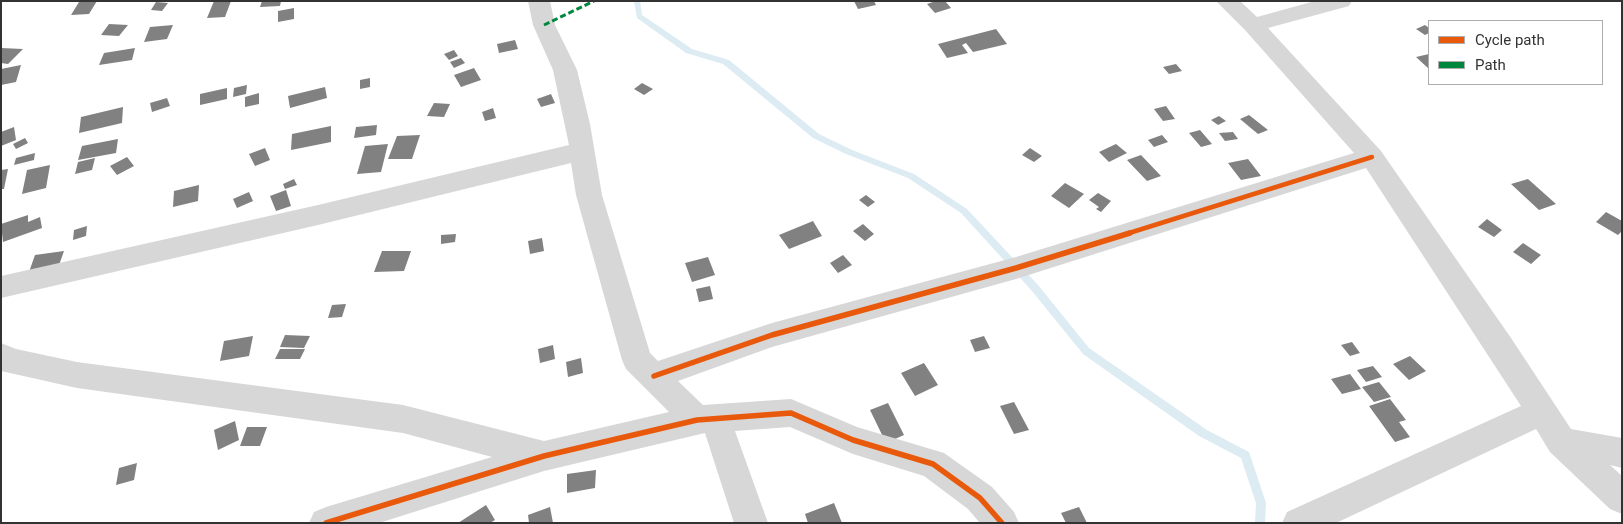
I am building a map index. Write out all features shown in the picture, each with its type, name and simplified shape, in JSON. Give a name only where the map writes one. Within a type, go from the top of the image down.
[{"type":"street","points":[[538,1],[544,24],[565,70],[582,151],[588,195],[637,360],[707,420],[751,523]]},
{"type":"street","points":[[1227,1],[1254,25],[1372,157],[1501,347],[1561,442],[1622,498]]},
{"type":"street","points":[[1254,25],[1341,1]]},
{"type":"street","points":[[1,287],[318,215],[582,151]]},
{"type":"street","points":[[654,376],[772,335],[1016,268],[1372,157]]},
{"type":"street","points":[[1,356],[10,361],[77,375],[403,419],[544,456]]},
{"type":"street","points":[[1299,523],[1542,412]]},
{"type":"street","points":[[326,523],[544,456],[707,420],[791,413],[853,440],[932,464],[983,511],[1002,523]]},
{"type":"street","points":[[1561,442],[1622,452]]},
{"type":"building","points":[[97,1],[89,14],[71,15],[79,2]]},
{"type":"building","points":[[214,1],[231,1],[225,17],[207,18]]},
{"type":"building","points":[[262,1],[281,1],[280,6],[260,7]]},
{"type":"building","points":[[854,1],[874,1],[876,5],[858,9]]},
{"type":"building","points":[[945,1],[951,8],[935,13],[927,4]]},
{"type":"building","points":[[156,2],[168,3],[162,11],[151,10]]},
{"type":"building","points":[[294,8],[294,19],[278,22],[278,11]]},
{"type":"building","points":[[109,24],[128,25],[119,36],[101,35]]},
{"type":"building","points":[[173,25],[167,39],[144,42],[150,27]]},
{"type":"building","points":[[1425,25],[1428,27],[1428,34],[1425,35],[1416,29]]},
{"type":"building","points":[[996,29],[1007,44],[973,52],[966,43],[962,45],[968,53],[947,58],[938,44]]},
{"type":"building","points":[[515,40],[518,49],[499,53],[497,44]]},
{"type":"building","points":[[1,48],[23,49],[8,64],[1,63]]},
{"type":"building","points":[[135,48],[132,60],[99,65],[104,53]]},
{"type":"building","points":[[454,50],[458,56],[449,60],[444,54]]},
{"type":"building","points":[[1428,54],[1428,68],[1416,57]]},
{"type":"building","points":[[461,58],[465,63],[454,68],[450,62]]},
{"type":"building","points":[[1176,64],[1182,71],[1169,74],[1163,67]]},
{"type":"building","points":[[21,65],[16,82],[1,85],[1,69]]},
{"type":"building","points":[[474,68],[481,80],[461,87],[454,75]]},
{"type":"building","points":[[370,78],[370,87],[360,89],[360,80]]},
{"type":"building","points":[[642,83],[653,89],[644,95],[634,89]]},
{"type":"building","points":[[247,85],[246,94],[233,97],[234,88]]},
{"type":"building","points":[[325,87],[327,98],[290,108],[288,96]]},
{"type":"building","points":[[227,88],[227,99],[200,105],[200,94]]},
{"type":"building","points":[[259,93],[259,104],[245,107],[245,97]]},
{"type":"building","points":[[551,94],[555,103],[541,107],[537,99]]},
{"type":"building","points":[[167,98],[170,106],[152,112],[150,103]]},
{"type":"building","points":[[434,103],[450,104],[444,117],[427,116]]},
{"type":"building","points":[[1166,106],[1175,119],[1163,121],[1154,109]]},
{"type":"building","points":[[123,107],[122,123],[79,133],[81,117]]},
{"type":"building","points":[[493,108],[496,118],[485,121],[482,112]]},
{"type":"building","points":[[1249,115],[1268,130],[1258,134],[1240,119]]},
{"type":"building","points":[[1219,116],[1226,121],[1218,125],[1211,120]]},
{"type":"building","points":[[377,125],[376,135],[354,138],[356,127]]},
{"type":"building","points":[[331,126],[331,142],[291,150],[292,134]]},
{"type":"building","points":[[14,127],[16,140],[1,146],[1,132]]},
{"type":"building","points":[[1200,130],[1212,144],[1201,147],[1189,133]]},
{"type":"building","points":[[1233,132],[1238,139],[1225,141],[1219,133]]},
{"type":"building","points":[[420,135],[412,159],[388,159],[397,136]]},
{"type":"building","points":[[1162,135],[1168,142],[1154,147],[1148,140]]},
{"type":"building","points":[[25,138],[28,143],[16,149],[13,144]]},
{"type":"building","points":[[118,139],[116,153],[78,160],[82,146]]},
{"type":"building","points":[[388,144],[381,172],[357,174],[365,146]]},
{"type":"building","points":[[1116,144],[1127,153],[1109,162],[1099,152]]},
{"type":"building","points":[[265,148],[270,160],[255,166],[249,154]]},
{"type":"building","points":[[1030,148],[1042,156],[1034,162],[1022,155]]},
{"type":"building","points":[[35,153],[34,160],[14,165],[16,158]]},
{"type":"building","points":[[1141,155],[1161,176],[1147,181],[1127,160]]},
{"type":"building","points":[[127,157],[134,166],[117,175],[110,166]]},
{"type":"building","points":[[95,158],[92,170],[75,174],[78,162]]},
{"type":"building","points":[[1248,159],[1261,176],[1241,180],[1228,163]]},
{"type":"building","points":[[50,165],[46,188],[22,194],[27,170]]},
{"type":"building","points":[[8,169],[4,189],[1,189],[1,170]]},
{"type":"building","points":[[294,179],[297,185],[285,189],[283,184]]},
{"type":"building","points":[[1528,179],[1556,204],[1539,210],[1511,184]]},
{"type":"building","points":[[1065,183],[1084,194],[1069,208],[1051,196]]},
{"type":"building","points":[[199,185],[198,201],[173,207],[174,191]]},
{"type":"building","points":[[286,190],[291,206],[276,211],[270,196]]},
{"type":"building","points":[[249,192],[253,201],[237,208],[233,199]]},
{"type":"building","points":[[1098,193],[1111,201],[1101,212],[1096,209],[1099,207],[1089,200]]},
{"type":"building","points":[[866,195],[875,202],[868,207],[859,200]]},
{"type":"building","points":[[1606,212],[1622,221],[1622,231],[1618,235],[1596,222]]},
{"type":"building","points":[[28,215],[28,222],[40,217],[42,228],[3,242],[1,224]]},
{"type":"building","points":[[1487,219],[1502,230],[1494,237],[1478,227]]},
{"type":"building","points":[[813,221],[822,236],[789,249],[779,235]]},
{"type":"building","points":[[863,224],[874,234],[865,241],[853,231]]},
{"type":"building","points":[[87,226],[86,236],[73,240],[74,230]]},
{"type":"building","points":[[456,234],[455,242],[441,244],[441,235]]},
{"type":"building","points":[[542,238],[544,251],[530,254],[528,241]]},
{"type":"building","points":[[1523,243],[1541,255],[1531,264],[1513,252]]},
{"type":"building","points":[[64,251],[58,268],[29,272],[35,255]]},
{"type":"building","points":[[382,251],[411,251],[404,271],[374,272]]},
{"type":"building","points":[[843,255],[852,265],[838,273],[830,263]]},
{"type":"building","points":[[708,257],[715,275],[692,282],[685,263]]},
{"type":"building","points":[[710,286],[713,299],[699,302],[696,289]]},
{"type":"building","points":[[346,304],[342,317],[328,318],[332,305]]},
{"type":"building","points":[[285,335],[310,336],[304,348],[280,347]]},
{"type":"building","points":[[253,336],[249,356],[220,361],[224,341]]},
{"type":"building","points":[[984,336],[990,348],[975,352],[970,340]]},
{"type":"building","points":[[1352,342],[1360,353],[1350,356],[1341,345]]},
{"type":"building","points":[[553,345],[555,359],[540,363],[538,349]]},
{"type":"building","points":[[280,349],[305,349],[300,359],[275,359]]},
{"type":"building","points":[[1410,356],[1426,371],[1409,380],[1393,364]]},
{"type":"building","points":[[581,358],[583,373],[568,377],[566,362]]},
{"type":"building","points":[[924,363],[938,385],[915,396],[901,373]]},
{"type":"building","points":[[1373,366],[1382,377],[1366,382],[1357,370]]},
{"type":"building","points":[[1350,374],[1361,389],[1342,394],[1331,379]]},
{"type":"building","points":[[1379,382],[1391,397],[1374,402],[1362,387]]},
{"type":"building","points":[[1390,399],[1406,420],[1399,422],[1410,437],[1395,442],[1369,406]]},
{"type":"building","points":[[1014,402],[1029,430],[1014,434],[1000,406]]},
{"type":"building","points":[[888,403],[904,435],[886,443],[870,410]]},
{"type":"building","points":[[235,421],[239,440],[218,450],[214,430]]},
{"type":"building","points":[[247,427],[267,427],[260,446],[240,446]]},
{"type":"building","points":[[137,463],[134,480],[116,485],[119,468]]},
{"type":"building","points":[[596,470],[595,488],[567,493],[567,474]]},
{"type":"building","points":[[834,503],[842,523],[808,523],[805,514]]},
{"type":"building","points":[[486,505],[495,520],[490,523],[458,523]]},
{"type":"building","points":[[550,507],[553,523],[529,523],[528,515]]},
{"type":"building","points":[[1079,507],[1087,523],[1066,523],[1061,513]]},
{"type":"waterway","points":[[637,1],[639,16],[689,51],[726,62],[816,136],[849,152],[911,176],[964,211],[1035,288],[1086,351],[1203,433],[1245,455],[1261,503],[1260,523]]},
{"type":"marked path","points":[[544,25],[594,1]]},
{"type":"cycle path","points":[[654,376],[772,335],[1016,268],[1372,157]]},
{"type":"cycle path","points":[[326,523],[544,456],[697,420],[791,413],[853,440],[933,464],[980,498],[1002,523]]}]
